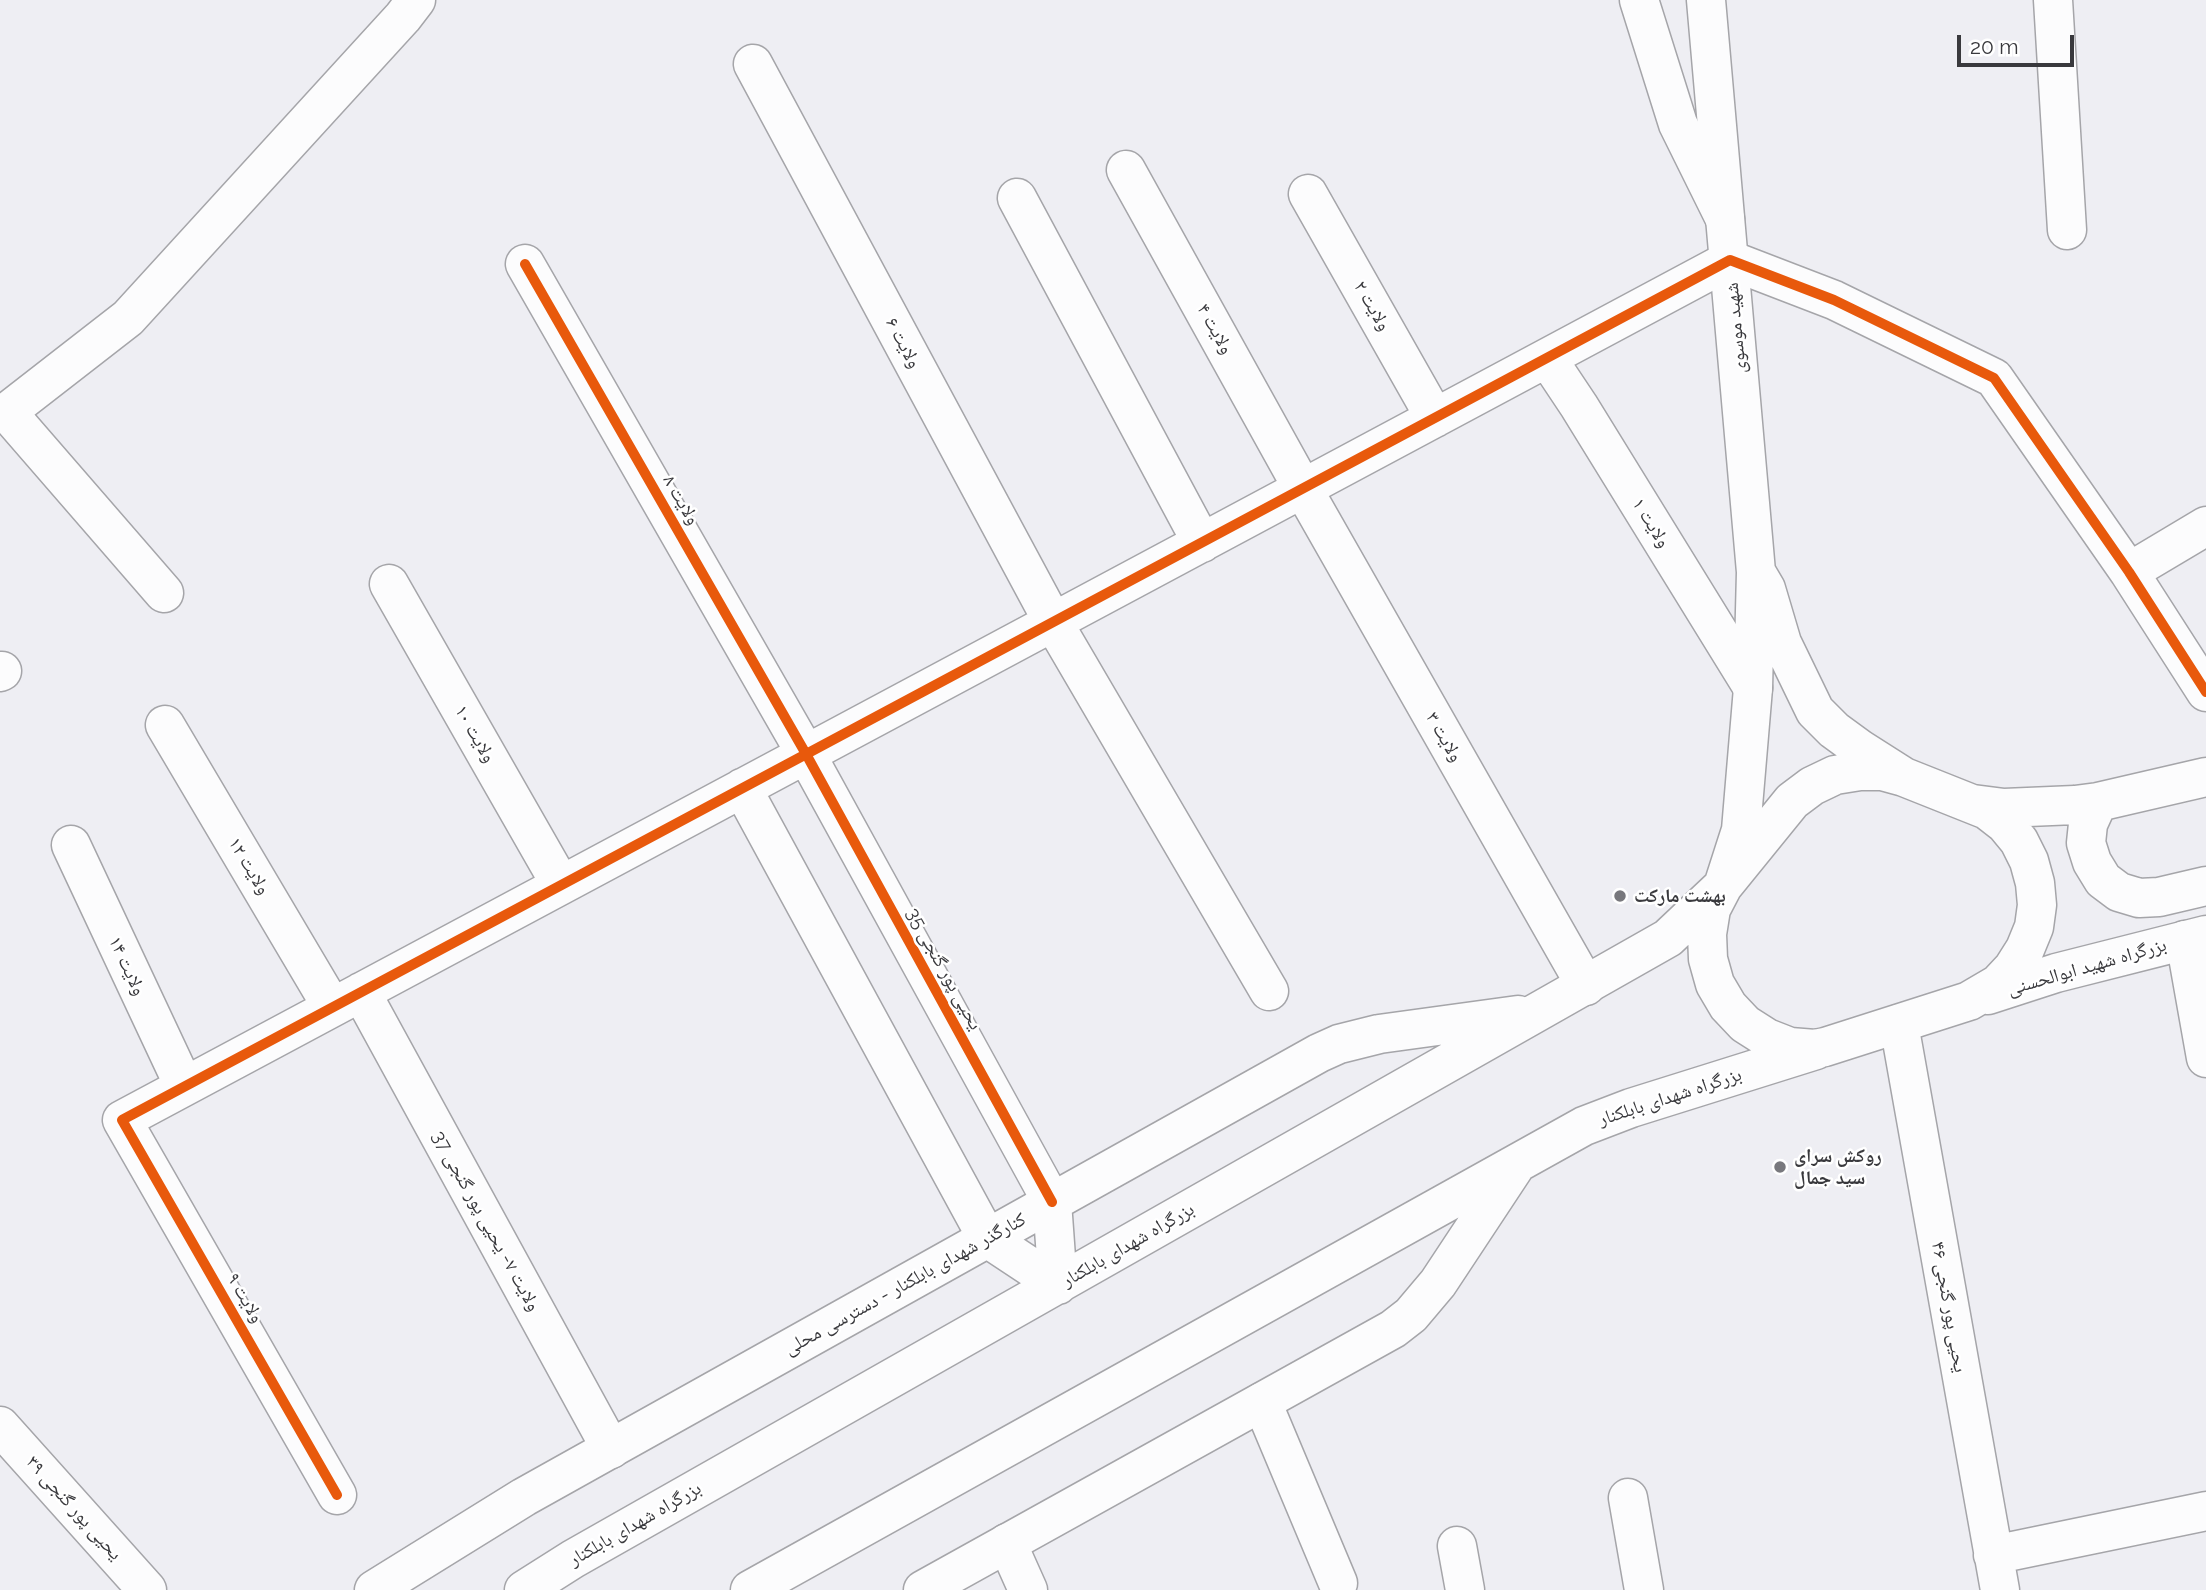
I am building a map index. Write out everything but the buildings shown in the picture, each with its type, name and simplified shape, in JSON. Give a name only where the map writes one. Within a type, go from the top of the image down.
[{"type":"street","points":[[164,593],[2,411],[128,318],[416,0]]},
{"type":"street","points":[[1639,0],[1678,124],[1726,221]]},
{"type":"street","name":"شهید موسوی","points":[[1706,0],[1756,572],[1754,688],[1741,830],[1723,886]]},
{"type":"street","points":[[2053,0],[2067,230]]},
{"type":"street","name":"ولایت ۶","points":[[753,64],[1053,622],[1269,991]]},
{"type":"street","name":"ولایت ۴","points":[[1126,170],[1303,489]]},
{"type":"street","name":"ولایت ۲","points":[[1308,194],[1435,418]]},
{"type":"street","points":[[1017,198],[1202,542]]},
{"type":"street","points":[[184,1086],[1730,261],[1834,300],[1994,379],[2129,572],[2206,692]]},
{"type":"street","name":"ولایت ۸","points":[[525,264],[806,754]]},
{"type":"street","name":"ولایت ۱","points":[[1547,358],[1754,688]]},
{"type":"street","name":"ولایت ۳","points":[[1303,489],[1586,986]]},
{"type":"street","points":[[2129,572],[2206,526]]},
{"type":"street","name":"شهید موسوی","points":[[1756,572],[1766,589],[1782,643],[1815,711],[1834,730],[1904,777]]},
{"type":"street","name":"ولایت ۱۰","points":[[388,584],[561,885]]},
{"type":"street","name":"ولایت ۱۲","points":[[165,725],[346,1000]]},
{"type":"street","name":"یحیی پور گنجی 35","points":[[806,754],[1052,1202]]},
{"type":"street","points":[[1825,1048],[1790,1046],[1767,1038],[1745,1024],[1728,1006],[1715,984],[1708,960],[1707,934],[1712,909],[1723,886],[1792,802],[1812,786],[1835,775],[1882,771],[1904,777],[1987,810],[2005,824],[2019,841],[2029,861],[2035,883],[2037,905],[2034,928],[2013,968],[1998,984],[1969,1001]]},
{"type":"street","points":[[1972,804],[2022,808],[2098,802],[2206,777]]},
{"type":"street","points":[[742,788],[987,1238],[1058,1285]]},
{"type":"street","points":[[2098,802],[2088,824],[2087,844],[2092,862],[2103,880],[2119,892],[2139,898],[2159,897],[2206,886]]},
{"type":"street","name":"ولایت ۱۴","points":[[71,845],[184,1086]]},
{"type":"street","name":"بزرگراه شهدای بابلکنار","points":[[524,1590],[573,1559],[1668,938],[1723,886]]},
{"type":"street","points":[[2196,937],[2206,1058]]},
{"type":"street","name":"بزرگراه شهید ابوالحسنی","points":[[1969,1001],[2056,973],[2196,937]]},
{"type":"street","name":"ولایت ۷- یحیی پور گنجی 37","points":[[346,1000],[611,1449]]},
{"type":"street","name":"بزرگراه شهدای بابلکنار","points":[[750,1590],[1584,1126],[1632,1108],[1969,1001]]},
{"type":"street","name":"کنارگذر شهدای بابلکنار - دسترسی محلی","points":[[374,1590],[524,1497],[1300,1062],[1339,1044],[1402,1030],[1538,1013]]},
{"type":"street","name":"یحیی پور گنجی ۴۶","points":[[1899,1024],[1997,1573]]},
{"type":"street","name":"ولایت ۹","points":[[184,1086],[122,1120],[337,1494]]},
{"type":"street","points":[[923,1590],[1393,1329],[1411,1315],[1438,1283],[1519,1161]]},
{"type":"street","points":[[1052,1202],[1058,1285]]},
{"type":"street","points":[[1262,1402],[1338,1583]]},
{"type":"street","name":"یحیی پور گنجی ۳۹","points":[[0,1426],[147,1590]]},
{"type":"street","points":[[1628,1498],[1644,1590]]},
{"type":"street","points":[[1997,1573],[2206,1511]]},
{"type":"street","points":[[1007,1543],[1028,1590]]},
{"type":"street","points":[[1457,1546],[1465,1590]]},
{"type":"cycle path","points":[[337,1495],[122,1120],[1730,260],[1834,300],[1994,378],[2129,572],[2206,692]]},
{"type":"cycle path","points":[[525,264],[806,754],[1052,1202]]},
{"type":"place","name":"بهشت مارکت","points":[[1620,896]]},
{"type":"place","name":"روکش سرای سید جمال","points":[[1780,1167]]}]
